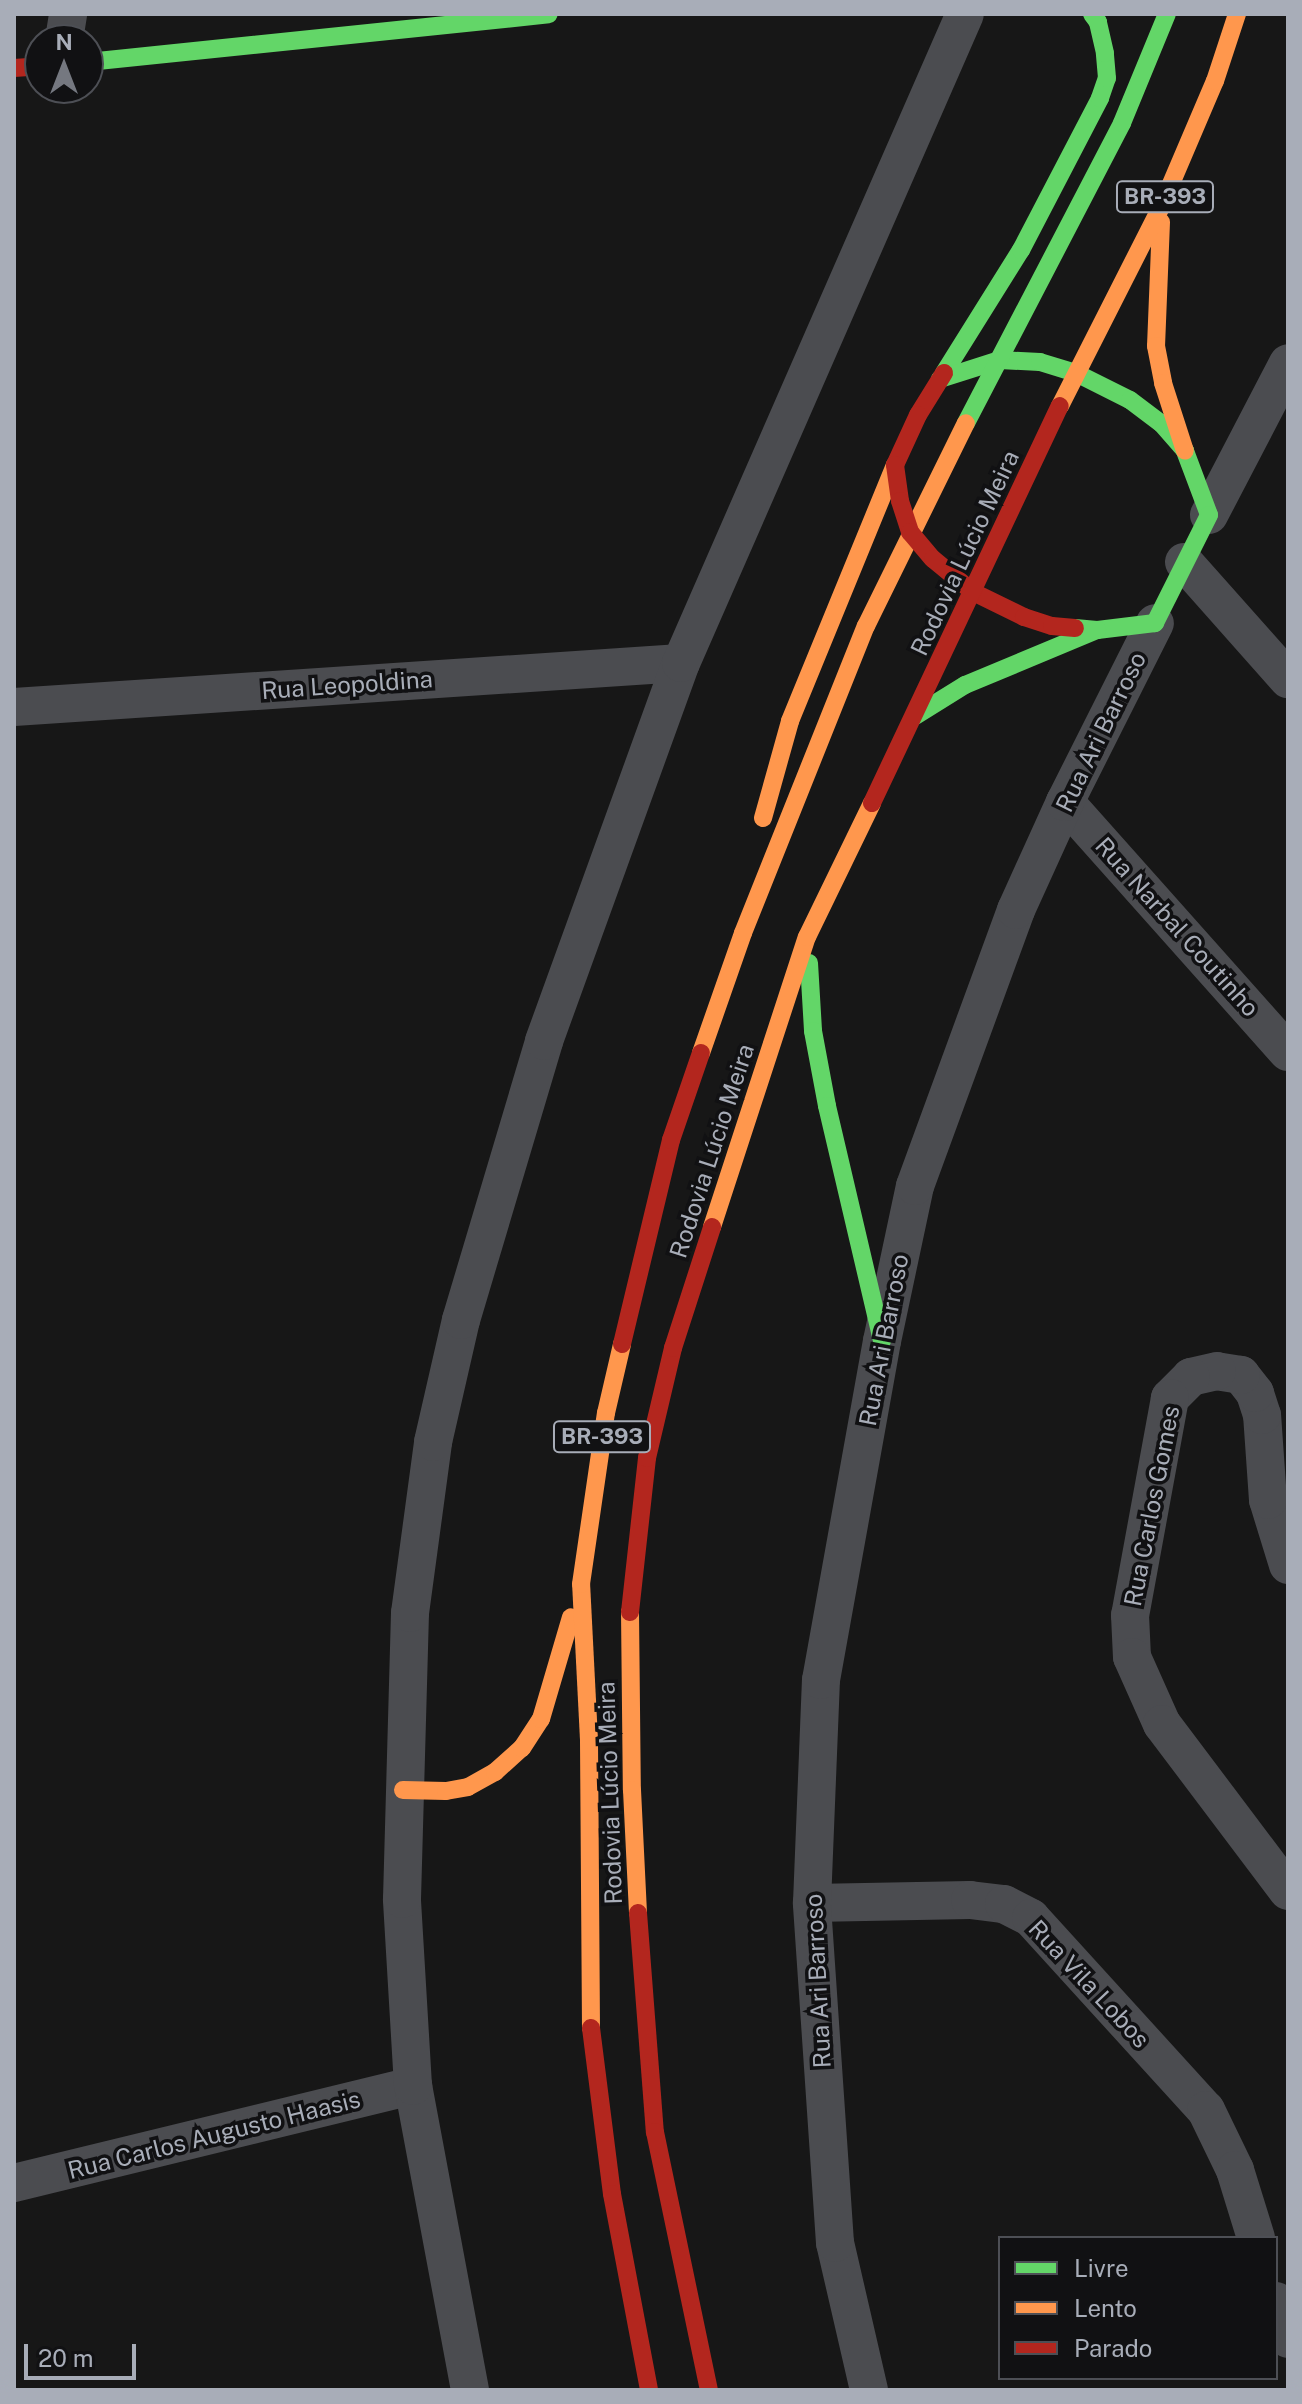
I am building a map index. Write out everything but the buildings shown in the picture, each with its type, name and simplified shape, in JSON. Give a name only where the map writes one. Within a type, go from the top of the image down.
[{"type":"main road","points":[[104,60],[549,14]]},
{"type":"main road","points":[[743,933],[759,839],[790,721],[895,465],[918,415],[1021,250],[1100,98],[1107,78],[1105,53],[1098,22],[1092,14]]},
{"type":"main road","name":"Rodovia Lúcio Meira","points":[[649,2390],[612,2194],[589,2013],[589,1740],[581,1584],[606,1413],[632,1292],[671,1140],[743,933],[866,626],[910,532],[1122,123],[1167,14]]},
{"type":"main road","name":"Rodovia Lúcio Meira","points":[[709,2390],[655,2132],[639,1926],[628,1634],[647,1458],[673,1348],[807,937],[1076,373],[1162,205],[1215,81],[1237,14]]},
{"type":"main road","points":[[1162,205],[1156,346],[1163,383],[1209,515]]},
{"type":"main road","points":[[940,379],[1000,360],[1040,362],[1076,373],[1130,400],[1161,423],[1185,451]]},
{"type":"main road","points":[[895,465],[900,501],[910,532],[933,559],[973,592],[1024,617],[1052,626],[1097,630],[1155,623]]},
{"type":"main road","name":"Rua Ari Barroso","points":[[1155,623],[1209,515]]},
{"type":"main road","points":[[915,716],[965,685],[1097,630]]},
{"type":"main road","points":[[807,937],[813,1031],[882,1341]]},
{"type":"main road","points":[[403,1790],[446,1791],[468,1787],[495,1772],[522,1748],[541,1719],[581,1584]]},
{"type":"main road","points":[[646,2180],[655,2132]]},
{"type":"main road","points":[[636,2390],[642,2360]]},
{"type":"street","points":[[470,2390],[413,2086],[402,1899],[410,1613],[433,1442],[461,1320],[544,1041],[681,663],[965,14]]},
{"type":"street","name":"Rua Ari Barroso","points":[[1209,515],[1288,363]]},
{"type":"street","points":[[1184,562],[1288,679]]},
{"type":"street","name":"Rua Ari Barroso","points":[[869,2390],[835,2243],[812,1903],[821,1680],[882,1341],[915,1186],[1016,910],[1065,802],[1155,623]]},
{"type":"street","name":"Rua Leopoldina","points":[[14,707],[681,663]]},
{"type":"street","name":"Rua Narbal Coutinho","points":[[1065,802],[1288,1052]]},
{"type":"street","name":"Rua Carlos Gomes","points":[[1288,1565],[1268,1500],[1262,1415],[1255,1393],[1241,1375],[1217,1371],[1191,1377],[1170,1398],[1130,1615],[1132,1657],[1162,1724],[1288,1891]]},
{"type":"street","name":"Rua Vila Lobos","points":[[812,1903],[970,1900],[1004,1904],[1031,1918],[1206,2110],[1235,2170],[1255,2236]]},
{"type":"street","name":"Rua Carlos Augusto Haasis","points":[[14,2183],[413,2086]]},
{"type":"street","points":[[1278,2307],[1288,2339]]},
{"type":"traffic: fast","points":[[104,60],[549,14]]},
{"type":"traffic: fast","points":[[944,373],[1021,250],[1100,98],[1107,78],[1105,53],[1098,22],[1092,14]]},
{"type":"traffic: fast","points":[[966,423],[1122,123],[1167,14]]},
{"type":"traffic: fast","points":[[940,379],[1000,360],[1040,362],[1076,373],[1130,400],[1161,423],[1185,451],[1209,515],[1155,623],[1097,630],[1075,628]]},
{"type":"traffic: fast","points":[[915,716],[965,685],[1097,630]]},
{"type":"traffic: fast","points":[[809,963],[813,1031],[827,1106],[882,1341]]},
{"type":"traffic: slow","points":[[1060,406],[1162,205],[1215,81],[1237,14]]},
{"type":"traffic: slow","points":[[1161,222],[1156,346],[1163,383],[1185,451]]},
{"type":"traffic: slow","points":[[701,1053],[743,933],[866,626],[966,423]]},
{"type":"traffic: slow","points":[[763,818],[790,721],[895,465]]},
{"type":"traffic: slow","points":[[712,1227],[807,937],[872,803]]},
{"type":"traffic: slow","points":[[591,2028],[589,1740],[581,1584],[606,1413],[622,1344]]},
{"type":"traffic: slow","points":[[630,1612],[632,1790],[638,1913]]},
{"type":"traffic: slow","points":[[403,1790],[446,1791],[468,1787],[495,1772],[522,1748],[541,1719],[571,1617]]},
{"type":"traffic: jam","points":[[14,68],[24,67]]},
{"type":"traffic: jam","points":[[944,373],[918,415],[895,465],[900,501],[910,532],[933,559],[973,592],[1024,617],[1052,626],[1075,628]]},
{"type":"traffic: jam","points":[[872,803],[1060,406]]},
{"type":"traffic: jam","points":[[622,1344],[671,1140],[701,1053]]},
{"type":"traffic: jam","points":[[630,1612],[647,1458],[673,1348],[712,1227]]},
{"type":"traffic: jam","points":[[638,1913],[655,2132],[709,2390]]},
{"type":"traffic: jam","points":[[591,2028],[612,2194],[649,2390]]}]
